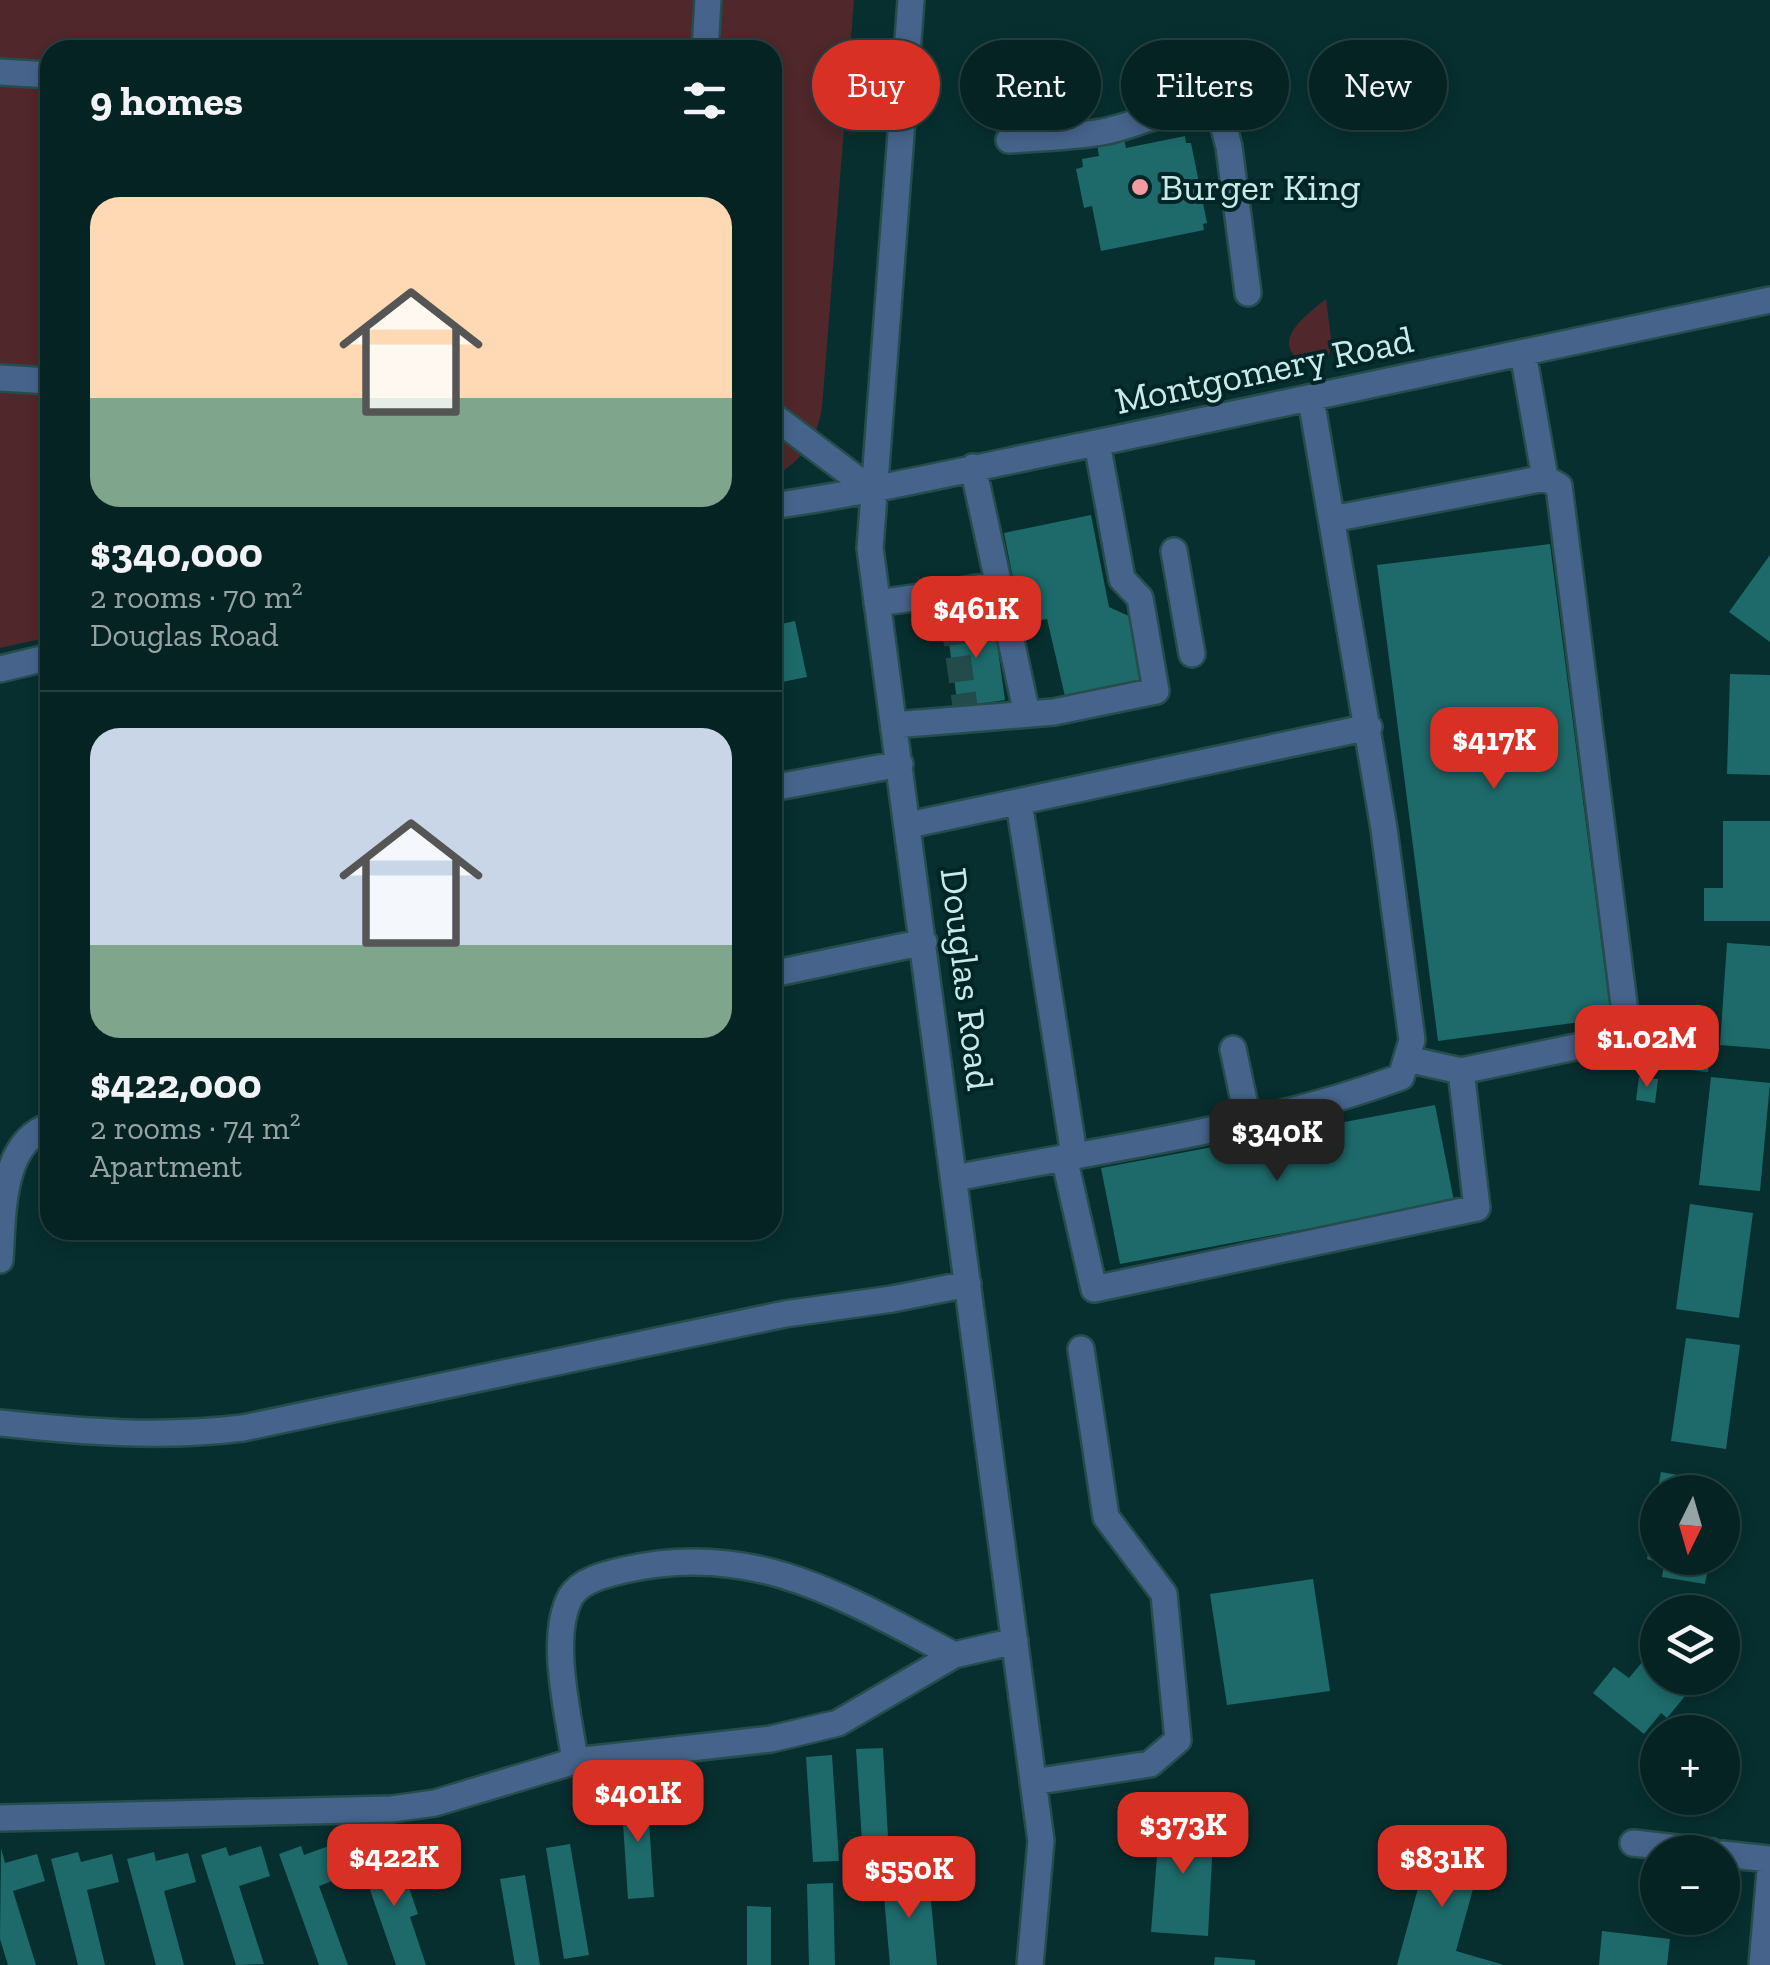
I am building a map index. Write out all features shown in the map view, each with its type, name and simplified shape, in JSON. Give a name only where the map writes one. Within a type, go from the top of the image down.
[{"type":"street","points":[[706,40],[708,0]]},
{"type":"street","name":"Douglas Road","points":[[910,0],[870,548],[1041,1841],[1030,1965]]},
{"type":"street","points":[[0,72],[40,74]]},
{"type":"street","points":[[1009,140],[1106,132],[1184,110],[1207,110],[1222,118],[1248,293]]},
{"type":"street","name":"Montgomery Road","points":[[782,505],[874,492],[973,467],[1770,300]]},
{"type":"street","points":[[1524,352],[1545,478]]},
{"type":"street","points":[[0,378],[40,380]]},
{"type":"street","points":[[955,1178],[1248,1120],[1347,1097],[1402,1076],[1412,1040],[1369,727],[1311,399]]},
{"type":"street","points":[[782,423],[874,492]]},
{"type":"street","points":[[894,725],[966,712],[1027,714],[1156,691],[1140,598],[1122,578],[1097,443]]},
{"type":"street","points":[[973,467],[1027,714]]},
{"type":"street","points":[[1332,519],[1545,478],[1559,486],[1628,1036],[1460,1071],[1407,1059]]},
{"type":"street","points":[[1174,551],[1192,654]]},
{"type":"street","points":[[877,603],[1000,584]]},
{"type":"street","points":[[949,593],[953,620]]},
{"type":"street","points":[[0,668],[40,660]]},
{"type":"street","points":[[909,825],[1369,727]]},
{"type":"street","points":[[782,786],[900,764]]},
{"type":"street","points":[[1018,802],[1069,1156],[1094,1289],[1477,1208],[1460,1071]]},
{"type":"street","points":[[782,972],[924,942]]},
{"type":"street","points":[[1233,1050],[1248,1120]]},
{"type":"street","points":[[0,1260],[4,1199],[14,1158],[34,1131],[40,1129]]},
{"type":"street","points":[[0,1423],[83,1432],[184,1436],[243,1428],[785,1314],[968,1284]]},
{"type":"street","points":[[1033,1782],[1150,1764],[1178,1740],[1164,1594],[1106,1517],[1081,1349]]},
{"type":"street","points":[[575,1761],[560,1635],[572,1594],[599,1576],[650,1564],[707,1560],[762,1568],[858,1605],[954,1655]]},
{"type":"street","points":[[0,1818],[392,1810],[434,1802],[575,1761],[771,1739],[838,1723],[954,1655],[1015,1641]]},
{"type":"street","points":[[1633,1844],[1640,1845]]},
{"type":"street","points":[[1740,1856],[1770,1859]]},
{"type":"street","points":[[1762,1965],[1770,1872]]},
{"type":"shaded area","points":[[0,0],[854,0],[851,40],[812,40],[812,130],[844,130],[822,408],[811,441],[800,457],[782,471],[782,40],[40,40],[40,639],[0,648]]},
{"type":"shaded area","points":[[1326,299],[1332,346],[1325,363],[1310,367],[1290,349],[1289,340],[1299,323]]},
{"type":"building","name":"Burger King","points":[[1185,136],[1186,143],[1191,143],[1207,223],[1203,224],[1204,230],[1101,251],[1092,206],[1084,208],[1076,169],[1083,167],[1082,159],[1099,156],[1097,144],[1124,139],[1126,148]]},
{"type":"building","points":[[1091,515],[1109,607],[1131,617],[1146,688],[1067,705],[1047,619],[1022,624],[1004,533]]},
{"type":"building","points":[[1550,544],[1611,1018],[1438,1041],[1377,565]]},
{"type":"building","points":[[1770,555],[1770,642],[1729,612]]},
{"type":"building","points":[[993,614],[1005,700],[958,707],[946,622]]},
{"type":"building","points":[[795,621],[807,677],[782,682],[782,624]]},
{"type":"building","points":[[1730,674],[1770,675],[1770,775],[1727,774]]},
{"type":"building","points":[[1723,821],[1770,821],[1770,921],[1704,921],[1704,888],[1723,888]]},
{"type":"building","points":[[1727,943],[1770,946],[1770,1049],[1720,1045]]},
{"type":"building","points":[[1670,1019],[1713,1023],[1708,1072],[1664,1067]]},
{"type":"building","points":[[1639,1077],[1658,1079],[1655,1103],[1636,1100]]},
{"type":"building","points":[[1711,1077],[1770,1083],[1760,1191],[1699,1185]]},
{"type":"building","points":[[1435,1105],[1454,1201],[1120,1264],[1101,1168]]},
{"type":"building","points":[[1690,1204],[1753,1213],[1739,1318],[1676,1309]]},
{"type":"building","points":[[1686,1338],[1740,1345],[1726,1449],[1671,1441]]},
{"type":"building","points":[[1662,1575],[1707,1575],[1705,1584]]},
{"type":"building","points":[[1313,1579],[1330,1691],[1227,1705],[1210,1594]]},
{"type":"building","points":[[1640,1665],[1640,1695],[1686,1695],[1669,1715],[1640,1715],[1640,1731],[1593,1693],[1614,1667],[1629,1678]]},
{"type":"building","points":[[883,1748],[889,1854],[863,1856],[856,1749]]},
{"type":"building","points":[[832,1755],[839,1861],[813,1862],[806,1757]]},
{"type":"building","points":[[647,1791],[654,1897],[628,1899],[621,1793]]},
{"type":"building","points":[[1160,1818],[1214,1820],[1208,1936],[1151,1932]]},
{"type":"building","points":[[1431,1841],[1482,1856],[1456,1951],[1504,1965],[1397,1965]]},
{"type":"building","points":[[337,1843],[349,1875],[319,1886],[348,1965],[319,1965],[279,1854],[301,1846],[304,1855]]},
{"type":"building","points":[[570,1844],[589,1955],[564,1959],[546,1848]]},
{"type":"building","points":[[261,1846],[270,1876],[239,1886],[264,1964],[236,1965],[201,1855],[226,1847],[229,1856]]},
{"type":"building","points":[[1,1848],[5,1863],[37,1854],[45,1881],[13,1891],[36,1965],[8,1965],[0,1939]]},
{"type":"building","points":[[383,1849],[393,1877],[404,1873],[418,1914],[410,1917],[426,1965],[396,1965],[359,1858]]},
{"type":"building","points":[[78,1852],[81,1862],[112,1854],[119,1882],[87,1890],[105,1965],[78,1965],[51,1859]]},
{"type":"building","points":[[154,1852],[156,1861],[188,1853],[196,1882],[164,1891],[184,1965],[156,1965],[127,1859]]},
{"type":"building","points":[[902,1872],[903,1883],[929,1880],[937,1965],[890,1965],[882,1874]]},
{"type":"building","points":[[525,1875],[540,1965],[515,1965],[500,1879]]},
{"type":"building","points":[[833,1883],[835,1965],[809,1965],[807,1884]]},
{"type":"building","points":[[747,1906],[771,1907],[771,1965],[747,1965]]},
{"type":"building","points":[[1602,1931],[1670,1939],[1667,1965],[1599,1965]]},
{"type":"building","points":[[1215,1957],[1255,1960],[1255,1965],[1214,1965]]},
{"type":"tunnel","points":[[953,620],[965,706]]},
{"type":"place","name":"Burger King","points":[[1140,187]]}]
